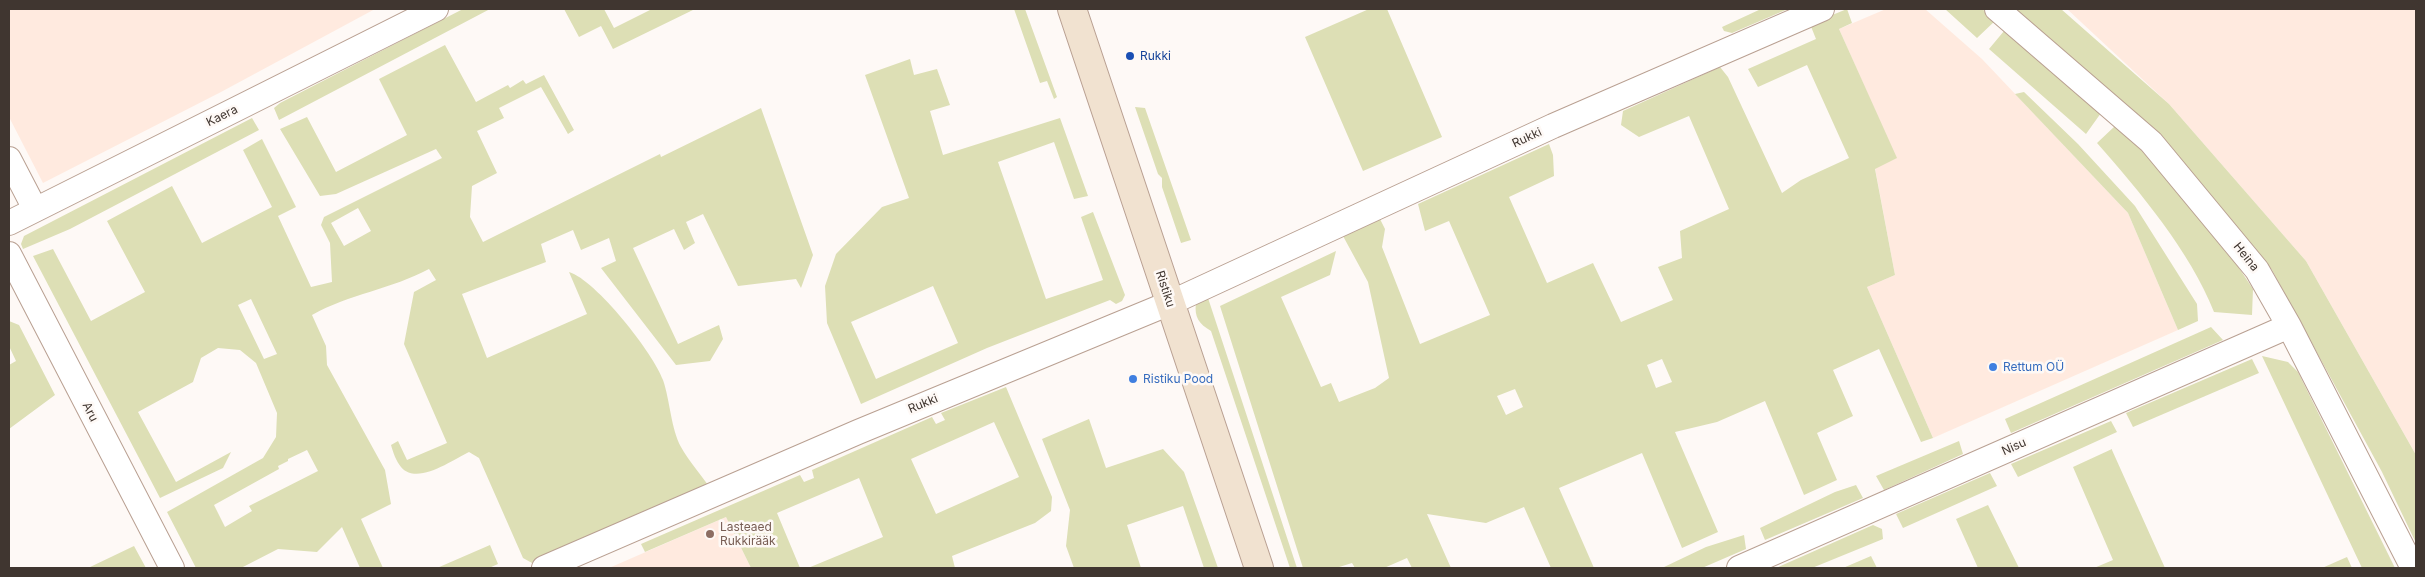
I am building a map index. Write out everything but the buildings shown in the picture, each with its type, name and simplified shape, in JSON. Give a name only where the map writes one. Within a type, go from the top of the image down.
[{"type":"street","name":"Kaera","points":[[9,223],[436,9]]},
{"type":"street","name":"Ristiku","points":[[1072,9],[1192,374],[1259,568]]},
{"type":"street","name":"Rukki","points":[[544,568],[858,432],[1170,303],[1553,126],[1822,9]]},
{"type":"street","name":"Heina","points":[[1997,9],[2151,142],[2257,270],[2290,326],[2413,568]]},
{"type":"street","points":[[9,159],[35,209]]},
{"type":"street","name":"Aru","points":[[9,254],[172,568]]},
{"type":"street","name":"Nisu","points":[[1739,568],[2290,326]]},
{"type":"shaded area","points":[[9,9],[375,9],[221,92],[43,183],[9,117]]},
{"type":"shaded area","points":[[1886,9],[1925,9],[1982,59],[2128,213],[2178,330],[1933,438],[1867,287],[1895,275],[1875,168],[1896,158],[1839,29]]},
{"type":"shaded area","points":[[2067,9],[2416,9],[2416,455],[2306,261],[2169,104]]},
{"type":"shaded area","name":"Lasteaed Rukkirääk","points":[[726,517],[751,568],[609,568]]},
{"type":"green space","points":[[463,9],[490,9],[279,120],[274,108],[280,103]]},
{"type":"green space","points":[[564,9],[604,9],[614,28],[652,9],[695,9],[613,49],[601,26],[579,37]]},
{"type":"green space","points":[[1014,9],[1025,9],[1057,97],[1054,99],[1047,81],[1040,83]]},
{"type":"green space","points":[[1369,9],[1387,9],[1442,137],[1363,171],[1305,37]]},
{"type":"green space","points":[[1761,9],[1788,9],[1732,33],[1724,31],[1722,27]]},
{"type":"green space","points":[[1847,9],[1852,23],[1839,29],[1897,158],[1875,169],[1895,275],[1867,287],[1933,438],[1921,442],[1879,349],[1833,370],[1853,416],[1817,433],[1837,480],[1804,495],[1765,401],[1717,422],[1675,432],[1718,532],[1682,548],[1642,453],[1559,488],[1594,568],[1551,568],[1524,507],[1486,523],[1427,514],[1451,568],[1412,568],[1407,558],[1384,568],[1355,568],[1352,563],[1336,568],[1303,568],[1220,306],[1336,251],[1330,275],[1281,297],[1321,387],[1331,383],[1339,402],[1375,388],[1389,378],[1368,282],[1343,236],[1380,219],[1385,229],[1382,247],[1420,344],[1490,315],[1449,221],[1425,231],[1418,204],[1549,144],[1553,155],[1554,176],[1509,197],[1547,283],[1593,263],[1621,322],[1673,300],[1658,267],[1682,258],[1680,231],[1729,209],[1689,116],[1639,137],[1621,125],[1623,111],[1720,67],[1728,77],[1782,193],[1801,180],[1849,158],[1807,65],[1758,87],[1748,69],[1816,39],[1810,24]],"holes":[[[1662,359],[1672,382],[1656,388],[1647,365]],[[1515,389],[1523,407],[1506,415],[1497,396]]]},
{"type":"green space","points":[[1945,9],[1982,9],[1996,20],[1977,38]]},
{"type":"green space","points":[[2015,9],[2061,9],[2169,104],[2306,261],[2416,455],[2416,543],[2382,472],[2272,270],[2149,126]]},
{"type":"green space","points":[[2004,31],[2101,113],[2086,134],[1989,49]]},
{"type":"green space","points":[[445,45],[476,102],[508,85],[510,88],[523,80],[526,84],[544,75],[574,130],[568,134],[541,87],[499,108],[504,118],[477,131],[497,173],[472,186],[470,217],[483,242],[660,154],[661,157],[761,108],[813,255],[801,288],[796,279],[738,286],[703,214],[686,222],[695,243],[684,250],[674,229],[633,248],[678,344],[719,325],[723,339],[710,361],[676,365],[601,268],[616,261],[609,238],[581,250],[573,230],[541,244],[546,262],[462,294],[487,358],[587,314],[569,272],[580,278],[594,289],[623,319],[648,353],[663,380],[681,447],[708,485],[532,563],[523,558],[479,458],[469,452],[435,470],[425,473],[416,474],[408,472],[401,467],[391,445],[398,441],[407,460],[447,443],[404,344],[414,292],[436,280],[429,269],[312,315],[326,346],[327,365],[385,470],[391,504],[361,519],[383,568],[360,568],[342,527],[317,552],[278,549],[241,568],[196,568],[167,512],[263,458],[276,437],[277,413],[256,363],[240,350],[218,348],[201,358],[193,382],[138,412],[176,482],[231,452],[223,468],[160,498],[33,256],[53,249],[91,321],[145,292],[107,221],[172,186],[202,243],[272,207],[243,150],[262,139],[296,207],[278,216],[311,287],[332,282],[330,243],[321,225],[324,217],[442,158],[436,149],[336,194],[320,196],[280,129],[307,117],[336,172],[407,135],[379,79]],"holes":[[[358,208],[371,231],[344,246],[331,223]],[[251,299],[277,354],[264,359],[238,305]],[[307,450],[318,471],[249,506],[252,511],[225,527],[214,505],[279,469],[278,466],[288,461],[288,459]]]},
{"type":"green space","points":[[910,59],[914,75],[937,69],[950,105],[930,111],[943,155],[1060,118],[1088,196],[1074,199],[1054,142],[998,162],[1046,299],[1103,280],[1081,217],[1093,212],[1125,295],[1122,301],[1116,304],[1110,300],[987,348],[861,404],[827,323],[825,286],[836,254],[882,207],[909,198],[865,75]],"holes":[[[933,286],[958,343],[876,379],[851,322]]]},
{"type":"green space","points":[[2024,92],[2078,144],[2135,206],[2197,304],[2198,321],[2178,330],[2128,213],[2015,94]]},
{"type":"green space","points":[[1135,107],[1145,108],[1191,240],[1181,243],[1162,187],[1162,178],[1158,174]]},
{"type":"green space","points":[[252,118],[259,130],[70,229],[23,249],[21,244],[24,236]]},
{"type":"green space","points":[[2115,126],[2152,160],[2219,238],[2253,289],[2252,315],[2214,312],[2192,267],[2163,223],[2097,143]]},
{"type":"green space","points":[[1208,298],[1297,568],[1290,568],[1211,331],[1200,323],[1197,316],[1196,303]]},
{"type":"green space","points":[[9,321],[19,325],[55,395],[9,429],[9,365],[16,361],[9,346]]},
{"type":"green space","points":[[2211,327],[2223,340],[2011,433],[2005,419]]},
{"type":"green space","points":[[2262,356],[2288,362],[2298,372],[2395,568],[2362,568]]},
{"type":"green space","points":[[2252,359],[2259,373],[2133,427],[2126,413]]},
{"type":"green space","points":[[1006,387],[1052,497],[1051,511],[1035,523],[952,556],[955,568],[808,568],[883,537],[859,478],[777,513],[800,568],[751,568],[726,517],[645,552],[641,544],[800,475],[804,482],[814,478],[812,470],[932,417],[936,424],[945,420],[941,413]],"holes":[[[994,422],[1019,477],[936,514],[911,459]]]},
{"type":"green space","points":[[1089,419],[1106,468],[1163,449],[1184,472],[1218,568],[1204,568],[1183,506],[1127,525],[1141,568],[1074,568],[1066,546],[1070,510],[1042,439]]},
{"type":"green space","points":[[2111,421],[2117,432],[2018,477],[2011,464]]},
{"type":"green space","points":[[1959,441],[1963,454],[1884,490],[1876,476]]},
{"type":"green space","points":[[2112,449],[2165,568],[2094,568],[2113,560],[2073,467]]},
{"type":"green space","points":[[1990,473],[1997,486],[1903,528],[1896,514]]},
{"type":"green space","points":[[1856,485],[1863,498],[1765,540],[1760,528],[1835,492]]},
{"type":"green space","points":[[1988,505],[2019,568],[1978,568],[1956,519]]},
{"type":"green space","points":[[1873,525],[1882,529],[1883,539],[1812,568],[1776,568]]},
{"type":"green space","points":[[1744,535],[1746,549],[1702,568],[1662,568],[1706,547]]},
{"type":"green space","points":[[490,545],[498,564],[489,568],[437,568]]},
{"type":"green space","points":[[134,546],[146,568],[88,568]]},
{"type":"green space","points":[[1871,556],[1877,568],[1843,568]]},
{"type":"green space","points":[[2347,557],[2352,568],[2322,568]]},
{"type":"place","name":"Rukki","points":[[1130,56]]},
{"type":"place","name":"Rettum OÜ","points":[[1993,367]]},
{"type":"place","name":"Ristiku Pood","points":[[1133,379]]},
{"type":"place","name":"Lasteaed Rukkirääk","points":[[710,534]]}]
